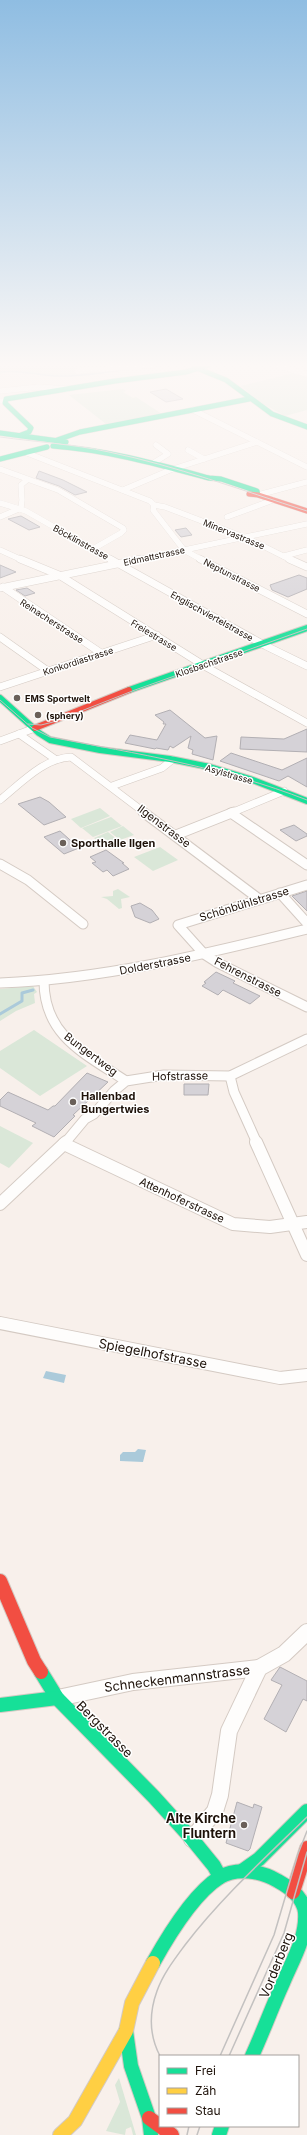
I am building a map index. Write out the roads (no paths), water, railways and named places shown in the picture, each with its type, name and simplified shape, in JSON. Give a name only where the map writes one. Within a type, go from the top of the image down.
[{"type":"main road","points":[[164,465],[209,478],[213,482],[248,494],[258,494],[307,511]]},
{"type":"main road","name":"Klosbachstrasse","points":[[35,728],[110,698],[307,628]]},
{"type":"main road","name":"Asylstrasse","points":[[0,698],[35,728],[66,737],[128,749],[150,756],[221,771],[284,791],[307,801]]},
{"type":"main road","name":"Bergstrasse","points":[[0,1580],[34,1661],[57,1698],[154,1797],[192,1839],[214,1866],[220,1877]]},
{"type":"main road","name":"Schneckenmannstrasse","points":[[0,1704],[26,1703],[57,1698]]},
{"type":"main road","points":[[242,1871],[259,1859],[307,1811]]},
{"type":"main road","points":[[293,1892],[307,1848]]},
{"type":"main road","name":"Vorderberg","points":[[220,1877],[242,1871],[253,1871],[279,1882],[293,1892],[302,1903],[305,1911],[303,1935],[252,2055]]},
{"type":"main road","points":[[60,2135],[75,2121],[126,2031],[132,2003],[163,1943],[204,1892],[220,1877]]},
{"type":"main road","points":[[126,2031],[131,2066],[149,2118],[151,2135]]},
{"type":"main road","points":[[149,2118],[159,2125]]},
{"type":"main road","points":[[161,2127],[172,2135]]},
{"type":"street","name":"Minervastrasse","points":[[64,465],[150,501],[154,505],[165,507],[243,537],[307,567]]},
{"type":"street","points":[[123,490],[186,465]]},
{"type":"street","points":[[0,469],[58,490],[121,526],[124,530],[93,549]]},
{"type":"street","points":[[0,517],[21,509],[23,505],[20,485],[27,480]]},
{"type":"street","points":[[258,494],[307,482]]},
{"type":"street","points":[[227,518],[273,500]]},
{"type":"street","name":"Böcklinstrasse","points":[[0,502],[21,509],[118,563]]},
{"type":"street","name":"Neptunstrasse","points":[[154,505],[153,510],[184,550],[307,614]]},
{"type":"street","name":"Eidmattstrasse","points":[[1,587],[307,524]]},
{"type":"street","name":"Freiestrasse","points":[[0,550],[59,575],[203,665],[307,723]]},
{"type":"street","points":[[284,556],[307,550]]},
{"type":"street","name":"Englischviertelstrasse","points":[[118,563],[262,644],[307,666]]},
{"type":"street","name":"Reinacherstrasse","points":[[1,587],[101,653]]},
{"type":"street","name":"Konkordiastrasse","points":[[0,687],[156,636]]},
{"type":"street","points":[[0,637],[48,671]]},
{"type":"street","name":"Klosbachstrasse","points":[[0,740],[35,728]]},
{"type":"street","points":[[0,800],[55,759],[18,734]]},
{"type":"street","name":"Ilgenstrasse","points":[[55,759],[66,756],[79,762],[260,899]]},
{"type":"street","points":[[112,786],[162,768],[172,760]]},
{"type":"street","points":[[176,835],[284,791]]},
{"type":"street","points":[[231,813],[307,865]]},
{"type":"street","points":[[0,864],[28,880],[83,924]]},
{"type":"street","name":"Schönbühlstrasse","points":[[180,924],[307,885]]},
{"type":"street","points":[[280,893],[307,923]]},
{"type":"street","name":"Fehrenstrasse","points":[[180,924],[179,927],[204,954],[218,963],[307,1007]]},
{"type":"street","name":"Dolderstrasse","points":[[0,983],[44,981],[121,971],[204,954],[307,929]]},
{"type":"street","name":"Bungertweg","points":[[44,981],[47,1011],[54,1025],[67,1038],[126,1081]]},
{"type":"street","name":"Hofstrasse","points":[[126,1081],[164,1075],[230,1076],[307,1039]]},
{"type":"street","points":[[230,1076],[234,1092],[307,1255]]},
{"type":"street","points":[[0,1204],[64,1144],[84,1119],[94,1114],[107,1101],[114,1091],[126,1081]]},
{"type":"street","name":"Attenhoferstrasse","points":[[64,1144],[233,1224],[256,1228],[293,1225],[307,1222]]},
{"type":"street","name":"Spiegelhofstrasse","points":[[0,1323],[280,1378],[307,1375]]},
{"type":"street","points":[[192,1839],[215,1811],[220,1795],[229,1731],[259,1668],[284,1654],[307,1632]]},
{"type":"street","name":"Schneckenmannstrasse","points":[[57,1698],[134,1680],[259,1668]]},
{"type":"water","points":[[46,1371],[66,1375],[64,1383],[43,1378]]},
{"type":"water","points":[[138,1449],[146,1450],[143,1462],[120,1461],[120,1455],[123,1452],[135,1452]]},
{"type":"waterway","points":[[0,1014],[22,1001],[22,993],[33,990]]},
{"type":"tram line","points":[[161,465],[307,511]]},
{"type":"tram line","points":[[28,724],[41,725],[53,722],[135,690],[307,629]]},
{"type":"tram line","points":[[0,700],[32,728],[50,737],[180,762],[244,779],[307,800]]},
{"type":"tram line","points":[[160,2055],[156,2048],[151,2024],[154,1999],[159,1985],[166,1973],[185,1945],[213,1911],[307,1817]]},
{"type":"tram line","points":[[220,2055],[274,1935],[298,1854],[307,1831]]},
{"type":"tram line","points":[[229,2055],[284,1933],[307,1852]]},
{"type":"tram line","points":[[187,2135],[189,2127]]},
{"type":"tram line","points":[[197,2135],[200,2127]]},
{"type":"place","name":"EMS Sportwelt","points":[[17,698]]},
{"type":"place","name":"(sphery)","points":[[38,715]]},
{"type":"place","name":"Sporthalle Ilgen","points":[[63,843]]},
{"type":"place","name":"Hallenbad Bungertwies","points":[[73,1102]]},
{"type":"place","name":"Alte Kirche Fluntern","points":[[244,1825]]}]
